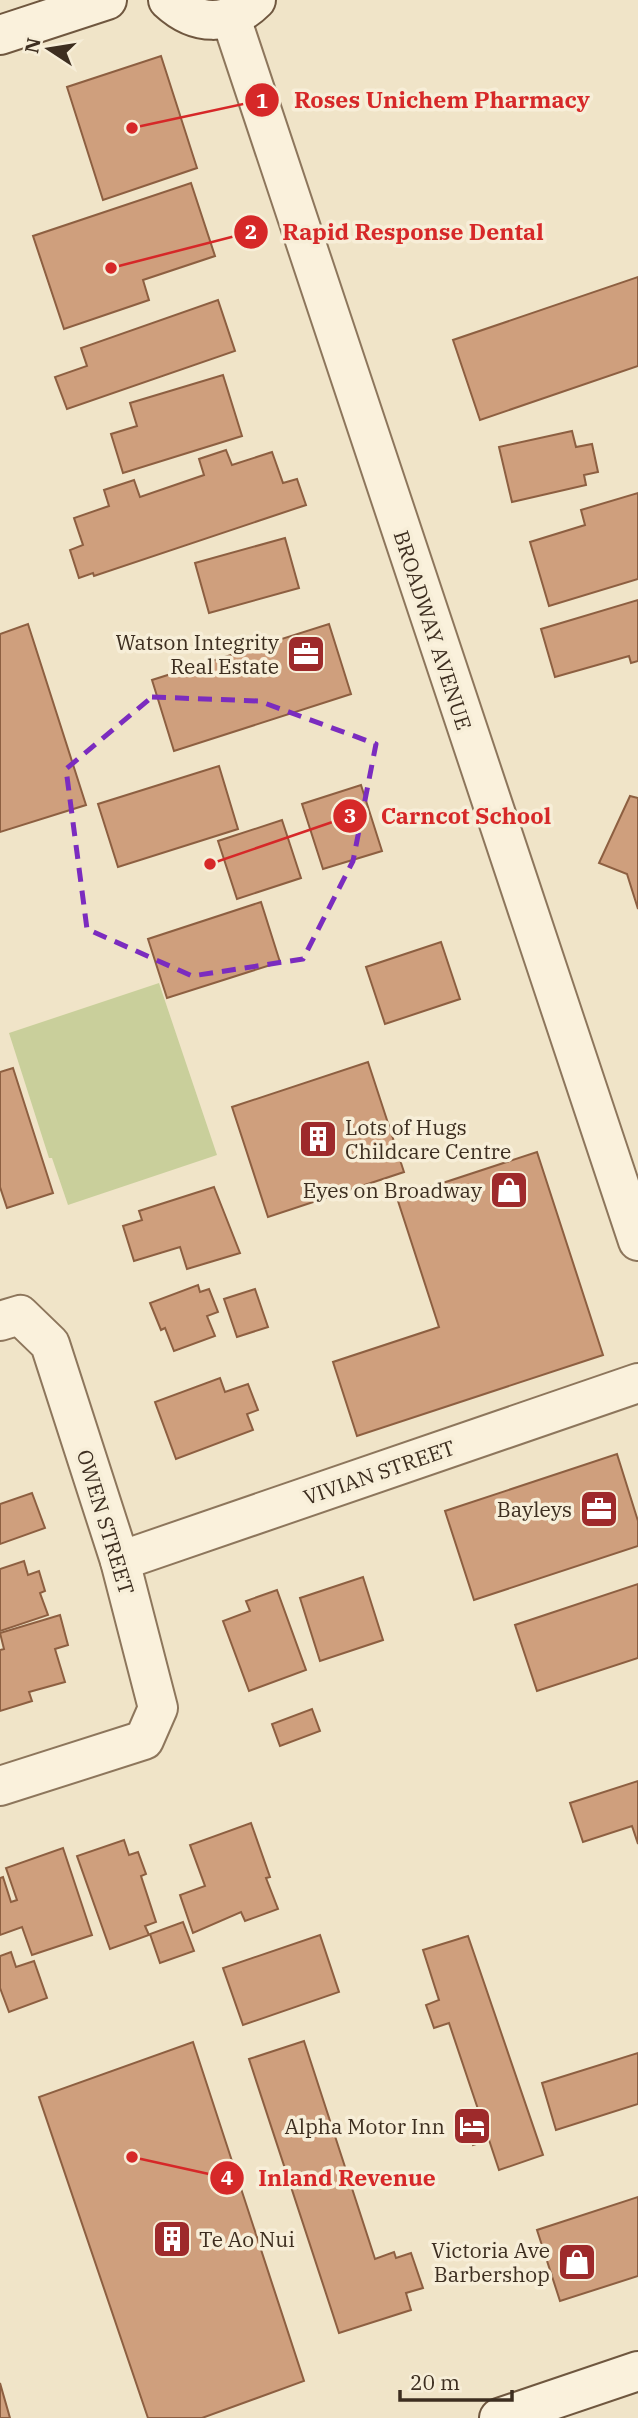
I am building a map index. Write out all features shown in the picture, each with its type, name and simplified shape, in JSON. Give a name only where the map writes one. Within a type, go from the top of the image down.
[{"type":"street","points":[[0,35],[107,0]]},
{"type":"street","points":[[168,0],[180,11],[196,19],[214,21],[244,9]]},
{"type":"street","name":"BROADWAY AVENUE","points":[[244,9],[638,1241]]},
{"type":"street","name":"OWEN STREET","points":[[0,1786],[144,1740],[158,1708],[120,1562],[50,1344],[10,1318]]},
{"type":"street","name":"VIVIAN STREET","points":[[120,1562],[638,1383]]},
{"type":"street","points":[[499,2418],[638,2371]]},
{"type":"highlighted area","points":[[152,697],[259,701],[376,744],[353,861],[303,959],[192,976],[87,929],[66,769]]},
{"type":"green space","points":[[159,983],[217,1155],[68,1205],[52,1158],[49,1158],[9,1033]]},
{"type":"building","points":[[161,56],[197,168],[103,200],[67,87]]},
{"type":"building","points":[[191,183],[215,256],[143,280],[149,300],[64,329],[33,236]]},
{"type":"building","points":[[638,277],[638,366],[480,420],[453,340]]},
{"type":"building","points":[[218,300],[235,351],[67,409],[55,377],[87,366],[81,348]]},
{"type":"building","points":[[223,375],[242,436],[123,473],[111,434],[137,426],[130,403]]},
{"type":"building","points":[[572,431],[576,447],[592,444],[598,472],[584,475],[586,485],[512,502],[499,447]]},
{"type":"building","points":[[226,450],[232,465],[272,452],[283,483],[297,479],[306,505],[94,576],[93,573],[79,578],[70,550],[83,545],[74,518],[109,506],[104,490],[134,480],[140,497],[204,475],[199,459]]},
{"type":"building","points":[[638,493],[638,579],[549,606],[530,542],[585,525],[581,510]]},
{"type":"building","points":[[285,538],[299,588],[209,613],[195,563]]},
{"type":"building","points":[[638,600],[638,661],[631,663],[629,656],[555,677],[541,629]]},
{"type":"building","points":[[28,624],[86,805],[0,832],[0,634]]},
{"type":"building","points":[[329,624],[351,694],[174,751],[152,680]]},
{"type":"building","points":[[219,766],[238,829],[118,867],[98,804]]},
{"type":"building","points":[[361,785],[382,851],[323,869],[302,804]]},
{"type":"building","points":[[630,796],[638,798],[638,909],[627,874],[599,863]]},
{"type":"building","points":[[282,820],[301,878],[237,899],[218,841]]},
{"type":"building","points":[[261,902],[280,962],[167,998],[148,939]]},
{"type":"building","points":[[441,942],[460,999],[385,1024],[366,967]]},
{"type":"building","name":"Lots of Hugs Childcare Centre","points":[[368,1062],[404,1172],[268,1217],[232,1107]]},
{"type":"building","points":[[13,1068],[53,1193],[7,1208],[0,1187],[0,1072]]},
{"type":"building","points":[[537,1152],[603,1355],[357,1436],[333,1362],[439,1327],[397,1198]]},
{"type":"building","points":[[214,1187],[240,1253],[187,1269],[180,1247],[134,1261],[123,1226],[142,1220],[139,1211]]},
{"type":"building","points":[[198,1285],[200,1292],[209,1289],[218,1312],[207,1316],[215,1336],[174,1351],[165,1328],[161,1330],[150,1303]]},
{"type":"building","points":[[255,1289],[268,1327],[237,1337],[224,1299]]},
{"type":"building","points":[[220,1378],[225,1392],[248,1384],[258,1410],[247,1414],[253,1430],[176,1459],[155,1402]]},
{"type":"building","points":[[617,1454],[638,1521],[638,1546],[474,1600],[445,1511]]},
{"type":"building","points":[[32,1493],[45,1528],[0,1544],[0,1504]]},
{"type":"building","points":[[24,1561],[28,1575],[39,1571],[45,1591],[40,1593],[48,1615],[0,1631],[0,1569]]},
{"type":"building","points":[[363,1577],[383,1640],[320,1661],[300,1598]]},
{"type":"building","points":[[638,1584],[638,1658],[537,1691],[515,1625]]},
{"type":"building","points":[[277,1590],[306,1670],[249,1691],[223,1621],[250,1611],[246,1601]]},
{"type":"building","points":[[60,1615],[68,1645],[55,1649],[65,1682],[29,1692],[32,1701],[0,1711],[0,1650],[4,1649],[0,1633]]},
{"type":"building","points":[[312,1709],[320,1731],[280,1746],[272,1724]]},
{"type":"building","points":[[638,1781],[638,1844],[632,1826],[583,1842],[570,1803]]},
{"type":"building","points":[[251,1823],[270,1877],[266,1878],[278,1909],[245,1921],[241,1912],[193,1933],[180,1895],[205,1886],[190,1845]]},
{"type":"building","points":[[124,1840],[129,1855],[138,1852],[146,1874],[141,1876],[156,1922],[145,1926],[149,1935],[110,1949],[77,1856]]},
{"type":"building","points":[[63,1848],[92,1935],[32,1955],[22,1927],[0,1935],[0,1878],[3,1877],[11,1902],[17,1900],[6,1868]]},
{"type":"building","points":[[183,1922],[194,1951],[160,1963],[150,1934]]},
{"type":"building","points":[[320,1935],[339,1992],[243,2025],[223,1968]]},
{"type":"building","points":[[468,1936],[543,2155],[499,2170],[489,2140],[473,2145],[466,2126],[482,2121],[449,2023],[434,2028],[426,2005],[439,2000],[423,1950]]},
{"type":"building","points":[[11,1952],[16,1967],[34,1961],[47,1998],[9,2012],[0,1988],[0,1956]]},
{"type":"building","points":[[304,2041],[375,2259],[394,2252],[396,2258],[411,2253],[423,2288],[406,2293],[411,2310],[339,2333],[249,2059]]},
{"type":"building","name":"Te Ao Nui","points":[[193,2042],[304,2381],[202,2418],[148,2418],[39,2097]]},
{"type":"building","points":[[638,2053],[638,2104],[556,2130],[542,2083]]},
{"type":"building","points":[[638,2197],[638,2276],[560,2301],[537,2230]]},
{"type":"building","points":[[0,2383],[10,2418],[0,2418]]},
{"type":"place","name":"Roses Unichem Pharmacy","points":[[132,128]]},
{"type":"place","name":"Rapid Response Dental","points":[[111,268]]},
{"type":"place","name":"Watson Integrity Real Estate","points":[[306,654]]},
{"type":"place","name":"Carncot School","points":[[210,864]]},
{"type":"place","name":"Lots of Hugs Childcare Centre","points":[[318,1139]]},
{"type":"place","name":"Eyes on Broadway","points":[[509,1190]]},
{"type":"place","name":"Bayleys","points":[[599,1509]]},
{"type":"place","name":"Alpha Motor Inn","points":[[472,2126]]},
{"type":"place","name":"Inland Revenue","points":[[132,2157]]},
{"type":"place","name":"Te Ao Nui","points":[[172,2239]]},
{"type":"place","name":"Victoria Ave Barbershop","points":[[577,2262]]}]
